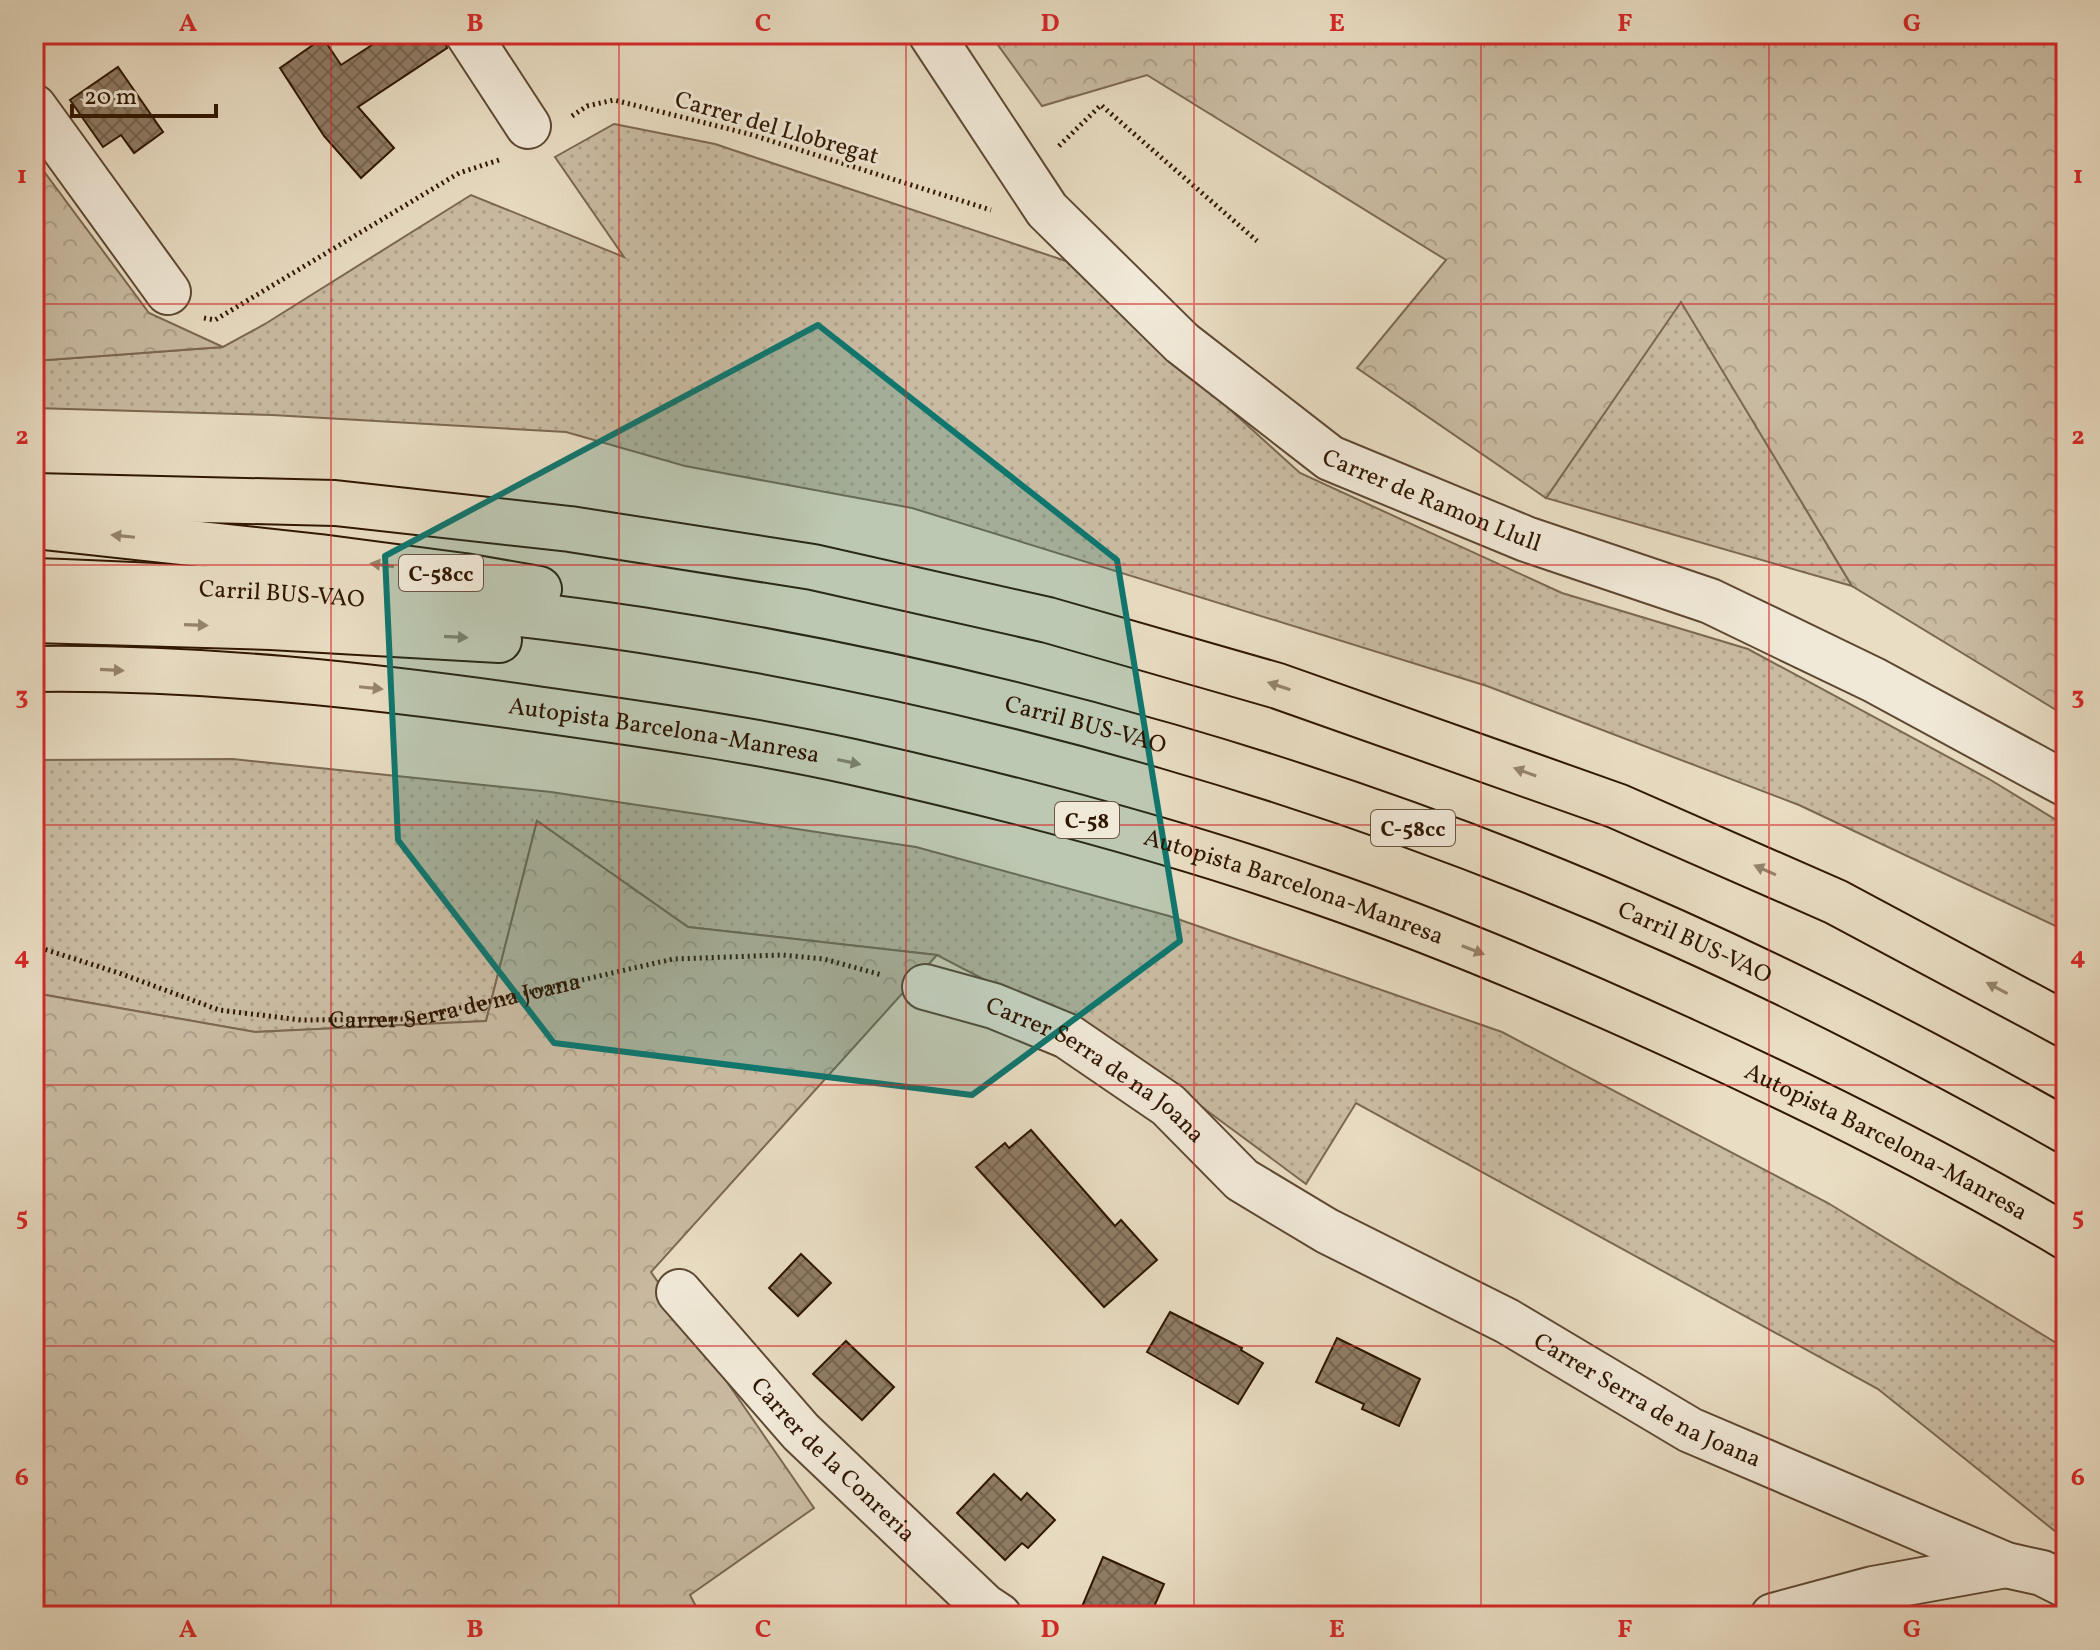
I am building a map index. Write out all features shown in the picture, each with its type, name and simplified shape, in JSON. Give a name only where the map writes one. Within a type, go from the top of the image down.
[{"type":"highway","points":[[34,496],[335,503],[570,529],[813,567],[1048,620],[1278,686],[1503,763],[1617,806],[1836,902],[2066,1025]]},
{"type":"highway","name":"C-58cc","points":[[34,526],[320,557],[480,579],[600,600],[840,666]]},
{"type":"highway","name":"Carril BUS-VAO","points":[[34,581],[368,598],[642,631],[840,666],[1096,727],[1232,766],[1517,866],[1673,931],[1834,1006],[1958,1070],[2066,1131]]},
{"type":"highway","name":"C-58cc","points":[[34,620],[271,627],[472,638],[840,666]]},
{"type":"highway","name":"Autopista Barcelona-Manresa","points":[[34,669],[279,677],[439,695],[630,722],[849,761],[1083,818],[1317,890],[1548,979],[1756,1073],[1974,1182],[2066,1237]]},
{"type":"street","points":[[468,34],[532,135]]},
{"type":"street","name":"Carrer de Ramon Llull","points":[[931,34],[1037,194],[1182,343],[1330,458],[1526,539],[1710,601],[1874,680],[2066,784]]},
{"type":"street","points":[[34,107],[168,292]]},
{"type":"street","name":"Carrer Serra de na Joana","points":[[925,987],[994,1006],[1067,1036],[1168,1105],[1242,1180],[1327,1231],[1507,1321],[1690,1430],[2006,1565],[2042,1573],[2066,1585]]},
{"type":"street","name":"Carrer de la Conreria","points":[[679,1292],[801,1432],[984,1606],[999,1616]]},
{"type":"street","points":[[1773,1616],[1873,1589],[2006,1565]]},
{"type":"path","name":"Carrer del Llobregat","points":[[168,292],[182,306],[200,317],[215,320],[459,173],[587,106],[614,100],[749,134],[998,213],[1037,194]]},
{"type":"path","points":[[1037,194],[1101,105],[1257,241]]},
{"type":"path","name":"Carrer Serra de na Joana","points":[[34,946],[219,1010],[301,1020],[412,1019],[673,959],[747,954],[824,959],[925,987]]},
{"type":"highlighted area","points":[[818,325],[1117,560],[1180,941],[972,1095],[554,1043],[398,840],[385,556]]},
{"type":"green space","points":[[990,34],[2066,34],[2066,716],[1852,586],[1681,302],[1546,498],[1357,368],[1446,260],[1147,75],[1042,106]]},
{"type":"green space","points":[[614,124],[715,144],[1066,261],[1300,473],[1562,593],[1748,649],[1989,779],[2066,826],[2066,931],[1799,805],[1487,686],[912,508],[685,466],[566,432],[272,415],[34,408],[34,361],[223,347],[471,195],[624,257],[555,157]]},
{"type":"green space","points":[[34,158],[149,313],[223,347],[34,361]]},
{"type":"green space","points":[[1681,301],[1852,586],[1546,498]]},
{"type":"green space","points":[[233,759],[551,792],[916,847],[1169,916],[1502,1032],[1828,1203],[2066,1349],[2066,1540],[1878,1389],[1356,1103],[1306,1184],[1137,1059],[937,955],[688,927],[537,821],[486,1021],[255,1032],[34,993],[34,760]]},
{"type":"green space","points":[[537,821],[688,927],[937,955],[651,1272],[814,1508],[690,1595],[701,1616],[34,1616],[34,993],[255,1032],[486,1021]]},
{"type":"building","points":[[389,34],[443,34],[447,48],[358,107],[394,148],[361,178],[324,136],[280,68],[323,38],[341,65]]},
{"type":"building","points":[[118,67],[163,132],[134,153],[121,135],[103,147],[70,100]]},
{"type":"building","points":[[1031,1130],[1115,1226],[1121,1220],[1157,1260],[1104,1307],[976,1167],[1005,1143],[1009,1148]]},
{"type":"building","points":[[801,1254],[831,1283],[798,1316],[769,1288]]},
{"type":"building","points":[[1170,1312],[1242,1348],[1263,1363],[1238,1404],[1147,1352]]},
{"type":"building","points":[[1337,1338],[1420,1379],[1399,1426],[1362,1409],[1364,1404],[1316,1382]]},
{"type":"building","points":[[846,1341],[894,1387],[862,1420],[813,1374]]},
{"type":"building","points":[[994,1474],[1021,1500],[1027,1493],[1055,1520],[1028,1548],[1022,1543],[1005,1560],[957,1513]]},
{"type":"building","points":[[1103,1557],[1164,1584],[1150,1616],[1078,1616]]}]
